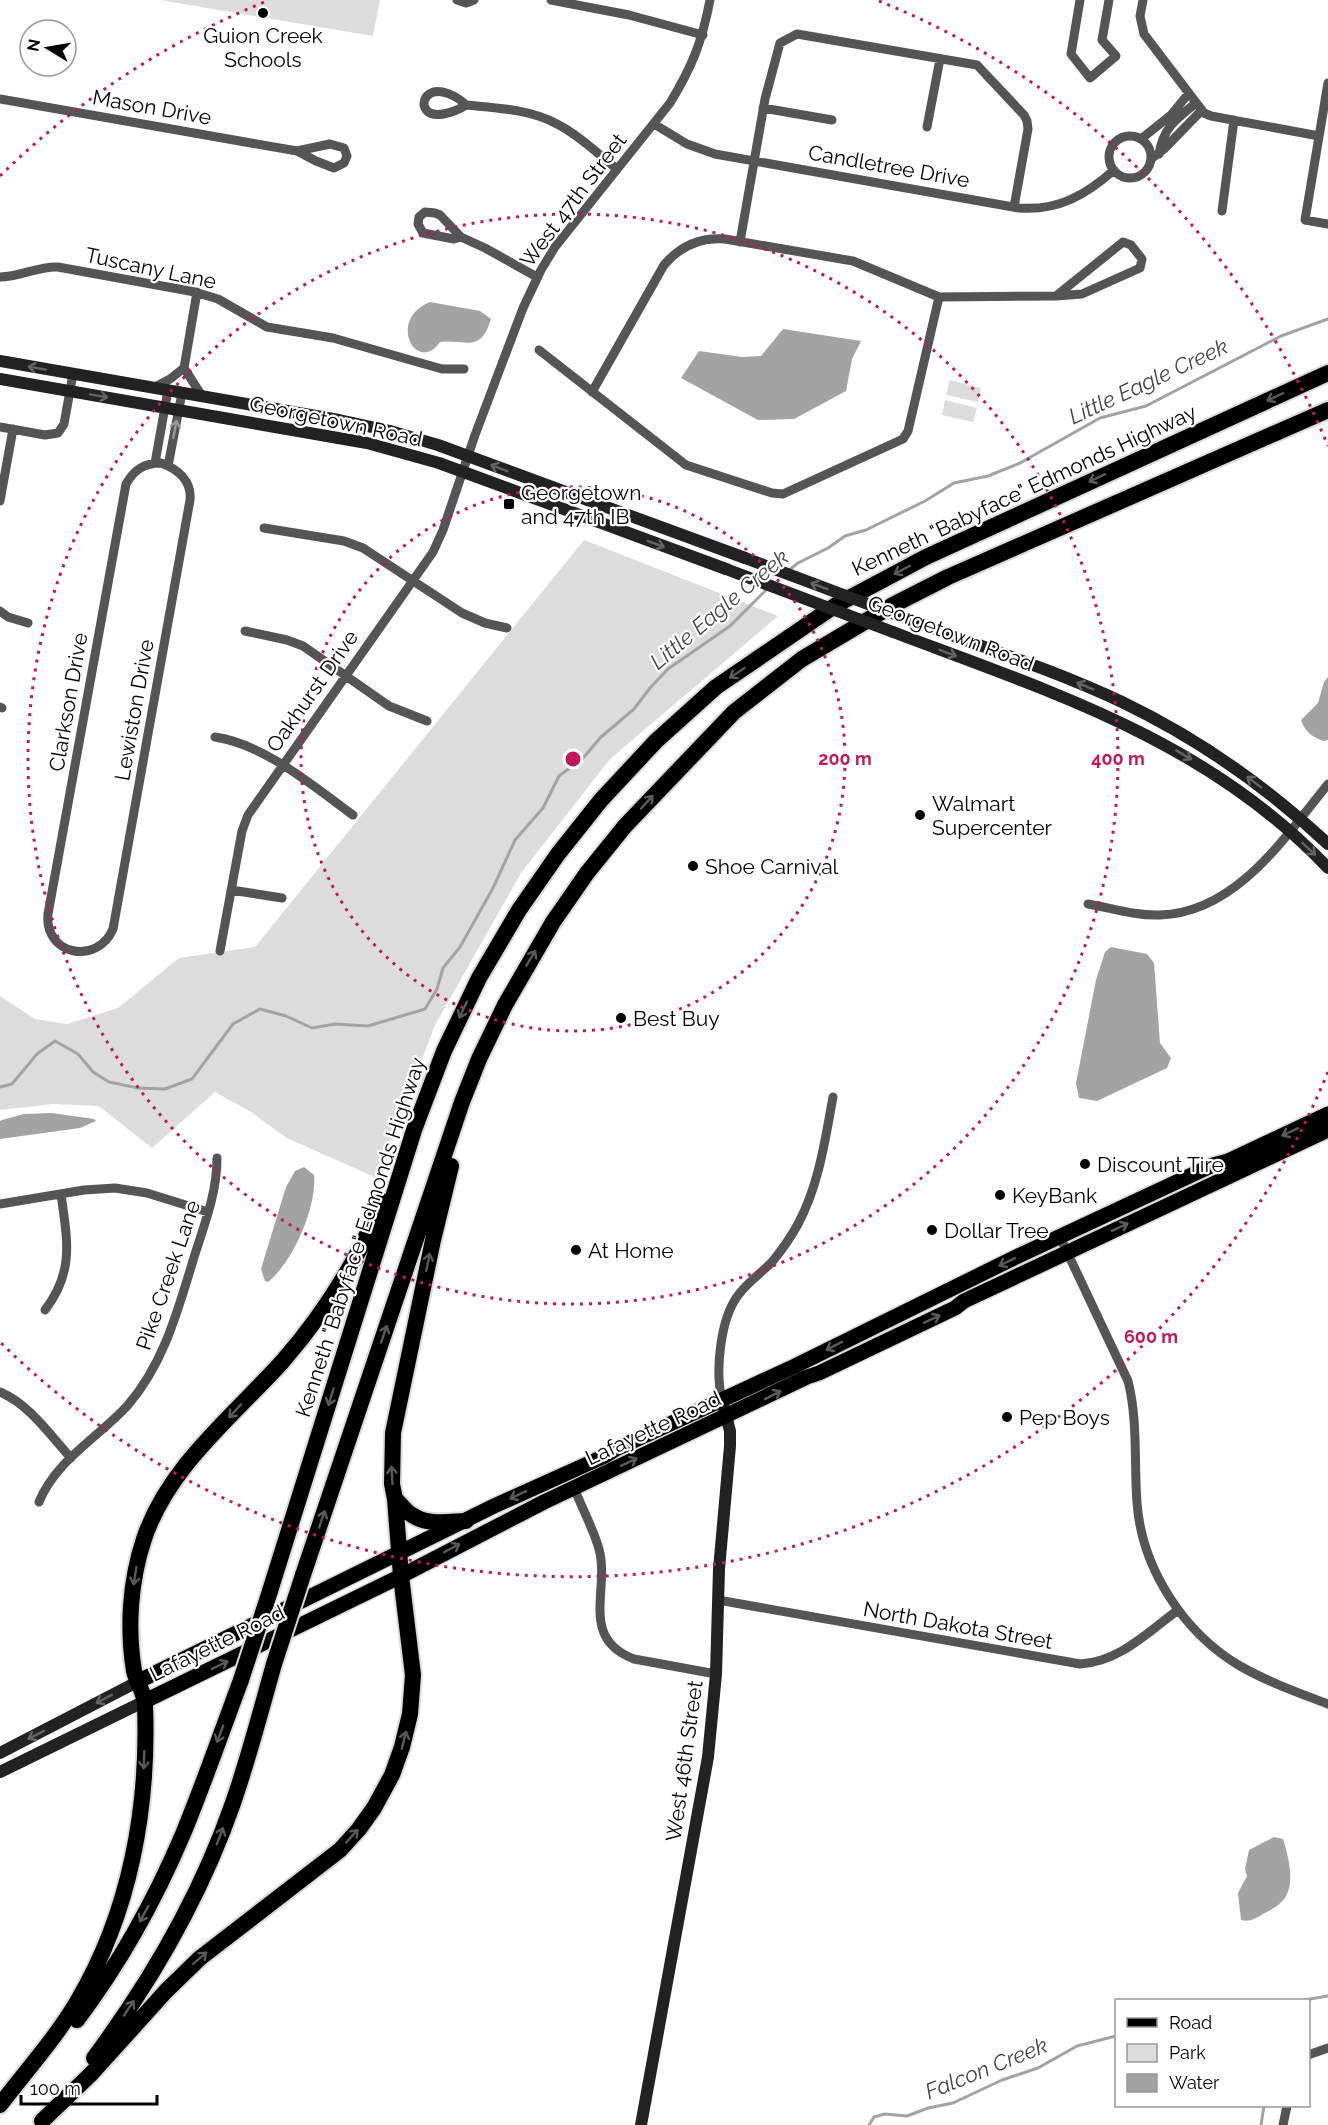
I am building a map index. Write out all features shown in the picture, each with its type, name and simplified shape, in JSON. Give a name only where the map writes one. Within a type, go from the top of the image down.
[{"type":"highway","name":"Kenneth \"Babyface\" Edmonds Highway","points":[[0,2110],[59,2043],[94,1996],[119,1959],[152,1901],[190,1816],[241,1680],[424,1101],[453,1030],[479,978],[539,880],[586,818],[617,781],[674,724],[716,687],[836,605],[926,557],[1328,373]]},
{"type":"highway","points":[[40,2123],[88,2065],[156,1966],[183,1918],[213,1854],[233,1802],[303,1575],[462,1102],[486,1044],[516,984],[573,893],[625,826],[734,712],[802,659],[893,605],[948,577],[1328,410]]},
{"type":"highway","points":[[40,2123],[91,2074],[166,1991],[200,1958],[334,1856],[374,1808],[397,1763],[411,1702],[412,1663],[400,1576],[392,1484],[393,1433],[444,1191],[482,1069],[516,984]]},
{"type":"highway","points":[[0,2105],[44,2050],[75,2006],[95,1969],[129,1874],[140,1821],[146,1701],[137,1682],[129,1614],[138,1558],[156,1510],[168,1488],[187,1462],[290,1352],[338,1288],[357,1256],[377,1214],[424,1101]]},
{"type":"highway","points":[[395,1499],[410,1514],[422,1520],[466,1521]]},
{"type":"main road","name":"Georgetown Road","points":[[0,362],[370,427],[423,441],[465,464],[726,569],[1083,705],[1143,732],[1214,774],[1255,803],[1328,868]]},
{"type":"main road","name":"Georgetown Road","points":[[0,379],[367,443],[465,464],[745,558],[1086,687],[1151,717],[1232,766],[1300,818],[1328,844]]},
{"type":"main road","name":"Lafayette Road","points":[[0,1753],[137,1682],[466,1521],[1060,1237],[1328,1114]]},
{"type":"main road","name":"Lafayette Road","points":[[0,1772],[574,1488],[949,1311],[964,1301],[1066,1252],[1328,1130]]},
{"type":"main road","name":"West 46th Street","points":[[641,2125],[708,1757],[716,1674],[718,1600],[730,1446],[730,1431],[722,1400]]},
{"type":"street","points":[[457,0],[466,3],[474,0]]},
{"type":"street","points":[[551,0],[629,15],[703,35]]},
{"type":"street","name":"West 47th Street","points":[[465,464],[523,308],[537,277],[555,247],[654,124],[684,81],[694,62],[703,35],[710,0]]},
{"type":"street","points":[[1080,0],[1071,54],[1090,78],[1116,57],[1102,40],[1109,0]]},
{"type":"street","points":[[1143,0],[1140,16],[1144,34],[1199,107],[1211,116],[1319,136]]},
{"type":"street","points":[[740,242],[763,108],[780,42],[797,34],[977,65],[1027,120],[1028,129],[1014,207]]},
{"type":"street","points":[[927,127],[940,58]]},
{"type":"street","points":[[1328,83],[1326,110],[1319,136],[1305,220],[1328,224]]},
{"type":"street","points":[[1141,139],[1172,115],[1189,93]]},
{"type":"street","name":"Mason Drive","points":[[0,99],[297,151],[334,168],[344,163],[347,156],[345,148],[335,144],[297,151]]},
{"type":"street","points":[[466,105],[515,111],[550,120],[577,136],[616,169]]},
{"type":"street","points":[[1155,157],[1141,139],[1124,136],[1113,144],[1109,158],[1114,170],[1126,177],[1140,176],[1199,107]]},
{"type":"street","points":[[763,108],[832,120]]},
{"type":"street","points":[[1222,211],[1234,120]]},
{"type":"street","name":"Candletree Drive","points":[[654,124],[694,148],[715,154],[1014,207],[1044,208],[1069,202],[1095,187],[1114,170]]},
{"type":"street","points":[[461,237],[537,277]]},
{"type":"street","points":[[592,392],[662,269],[673,255],[686,246],[704,240],[720,239],[854,261],[939,297],[1056,296],[1084,294],[1140,268],[1142,259],[1131,245],[1121,243],[1056,296]]},
{"type":"street","name":"Tuscany Lane","points":[[0,277],[40,268],[58,267],[197,292],[218,299],[267,327],[333,338],[442,369],[464,369]]},
{"type":"street","points":[[153,388],[184,368],[197,292]]},
{"type":"street","points":[[539,350],[690,466],[772,493],[788,493],[903,439],[908,431],[939,297]]},
{"type":"street","points":[[184,368],[202,396]]},
{"type":"street","points":[[0,426],[45,435],[58,434],[64,424],[73,374]]},
{"type":"street","points":[[161,464],[168,390]]},
{"type":"street","points":[[161,464],[182,393]]},
{"type":"street","points":[[0,501],[13,429]]},
{"type":"street","name":"Clarkson Drive","points":[[74,951],[54,939],[49,927],[48,914],[126,484],[140,468],[161,464]]},
{"type":"street","name":"Lewiston Drive","points":[[74,951],[85,951],[98,947],[108,938],[113,926],[190,500],[187,482],[177,471],[161,464]]},
{"type":"street","name":"Oakhurst Drive","points":[[220,951],[244,824],[282,765],[438,542],[465,464]]},
{"type":"street","points":[[264,528],[355,544],[377,555],[412,581],[469,617],[507,628]]},
{"type":"street","points":[[0,611],[8,617],[28,623]]},
{"type":"street","points":[[245,631],[297,643],[312,651],[389,706],[427,721]]},
{"type":"street","points":[[215,737],[250,747],[282,765],[353,815]]},
{"type":"street","points":[[1088,904],[1151,915],[1173,914],[1198,907],[1223,895],[1246,878],[1289,832],[1328,784]]},
{"type":"street","points":[[231,890],[282,898]]},
{"type":"street","points":[[722,1400],[719,1389],[719,1362],[728,1316],[740,1293],[773,1260],[801,1216],[813,1191],[833,1097]]},
{"type":"street","name":"Pike Creek Lane","points":[[39,1502],[52,1477],[123,1410],[156,1364],[175,1320],[216,1187],[217,1158]]},
{"type":"street","points":[[0,1204],[100,1188],[123,1189],[154,1195],[208,1212]]},
{"type":"street","points":[[45,1310],[61,1285],[67,1260],[68,1242],[61,1194]]},
{"type":"street","points":[[1060,1237],[1128,1381],[1132,1405],[1137,1505],[1141,1528],[1155,1571],[1178,1610],[1210,1644],[1240,1666],[1328,1704]]},
{"type":"street","points":[[0,1392],[24,1407],[71,1458]]},
{"type":"street","points":[[574,1488],[598,1548],[602,1567],[600,1621],[609,1644],[622,1654],[634,1659],[716,1674]]},
{"type":"street","name":"North Dakota Street","points":[[718,1600],[1080,1664],[1101,1661],[1120,1653],[1178,1610]]},
{"type":"street","points":[[1310,2054],[1328,2048]]},
{"type":"street","points":[[1283,2125],[1287,2107]]},
{"type":"green space","points":[[160,0],[380,0],[373,36]]},
{"type":"green space","points":[[950,380],[981,388],[978,402],[946,395]]},
{"type":"green space","points":[[945,400],[977,408],[973,422],[942,415]]},
{"type":"green space","points":[[584,540],[778,616],[610,759],[521,873],[435,1025],[377,1178],[287,1138],[251,1112],[215,1092],[152,1148],[99,1106],[52,1104],[0,1110],[0,996],[35,1019],[67,1024],[118,1008],[179,958],[255,947]]},
{"type":"water","points":[[430,302],[480,311],[491,319],[487,330],[477,341],[440,342],[431,350],[423,352],[415,349],[408,331],[410,320],[417,310]]},
{"type":"water","points":[[783,329],[861,341],[852,359],[846,391],[794,419],[758,420],[681,378],[699,351],[742,357],[761,356]]},
{"type":"water","points":[[1328,677],[1328,740],[1324,741],[1309,734],[1301,720],[1318,703],[1324,682]]},
{"type":"water","points":[[1111,947],[1147,954],[1154,963],[1160,1043],[1171,1058],[1167,1068],[1097,1101],[1079,1098],[1076,1083],[1096,980],[1105,952]]},
{"type":"water","points":[[52,1113],[96,1121],[80,1128],[0,1139],[0,1121],[2,1120],[24,1114]]},
{"type":"water","points":[[304,1167],[314,1175],[312,1202],[307,1218],[294,1248],[268,1282],[265,1281],[261,1269],[286,1187],[295,1171]]},
{"type":"water","points":[[1274,1837],[1283,1839],[1285,1845],[1290,1868],[1289,1890],[1284,1899],[1273,1909],[1252,1920],[1241,1920],[1238,1893],[1247,1876],[1245,1869],[1249,1850]]},
{"type":"waterway","name":"Little Eagle Creek","points":[[788,571],[845,536],[866,530],[925,501],[954,483],[988,476],[1020,463],[1100,418],[1146,406],[1281,336],[1328,319]]},
{"type":"waterway","name":"Little Eagle Creek","points":[[0,1087],[12,1084],[37,1054],[55,1041],[78,1054],[93,1072],[109,1082],[138,1088],[165,1089],[192,1079],[233,1024],[260,1009],[286,1016],[312,1028],[335,1024],[368,1026],[425,1009],[437,989],[443,968],[460,947],[493,888],[515,840],[543,808],[559,776],[583,758],[601,737],[634,709],[668,669],[730,626],[767,589]]},
{"type":"waterway","name":"Falcon Creek","points":[[1310,1999],[1328,1996]]},
{"type":"waterway","name":"Falcon Creek","points":[[869,2125],[874,2117],[885,2114],[907,2116],[928,2108],[953,2103],[1002,2080],[1038,2068],[1077,2046],[1115,2036]]},
{"type":"waterway","points":[[1261,2125],[1264,2107]]},
{"type":"place","name":"Guion Creek Schools","points":[[263,13]]},
{"type":"place","name":"Georgetown and 47th IB","points":[[509,504]]},
{"type":"place","name":"Walmart Supercenter","points":[[920,815]]},
{"type":"place","name":"Shoe Carnival","points":[[693,866]]},
{"type":"place","name":"Best Buy","points":[[621,1018]]},
{"type":"place","name":"Discount Tire","points":[[1085,1164]]},
{"type":"place","name":"KeyBank","points":[[1000,1195]]},
{"type":"place","name":"Dollar Tree","points":[[932,1230]]},
{"type":"place","name":"At Home","points":[[576,1250]]},
{"type":"place","name":"Pep Boys","points":[[1007,1417]]}]
